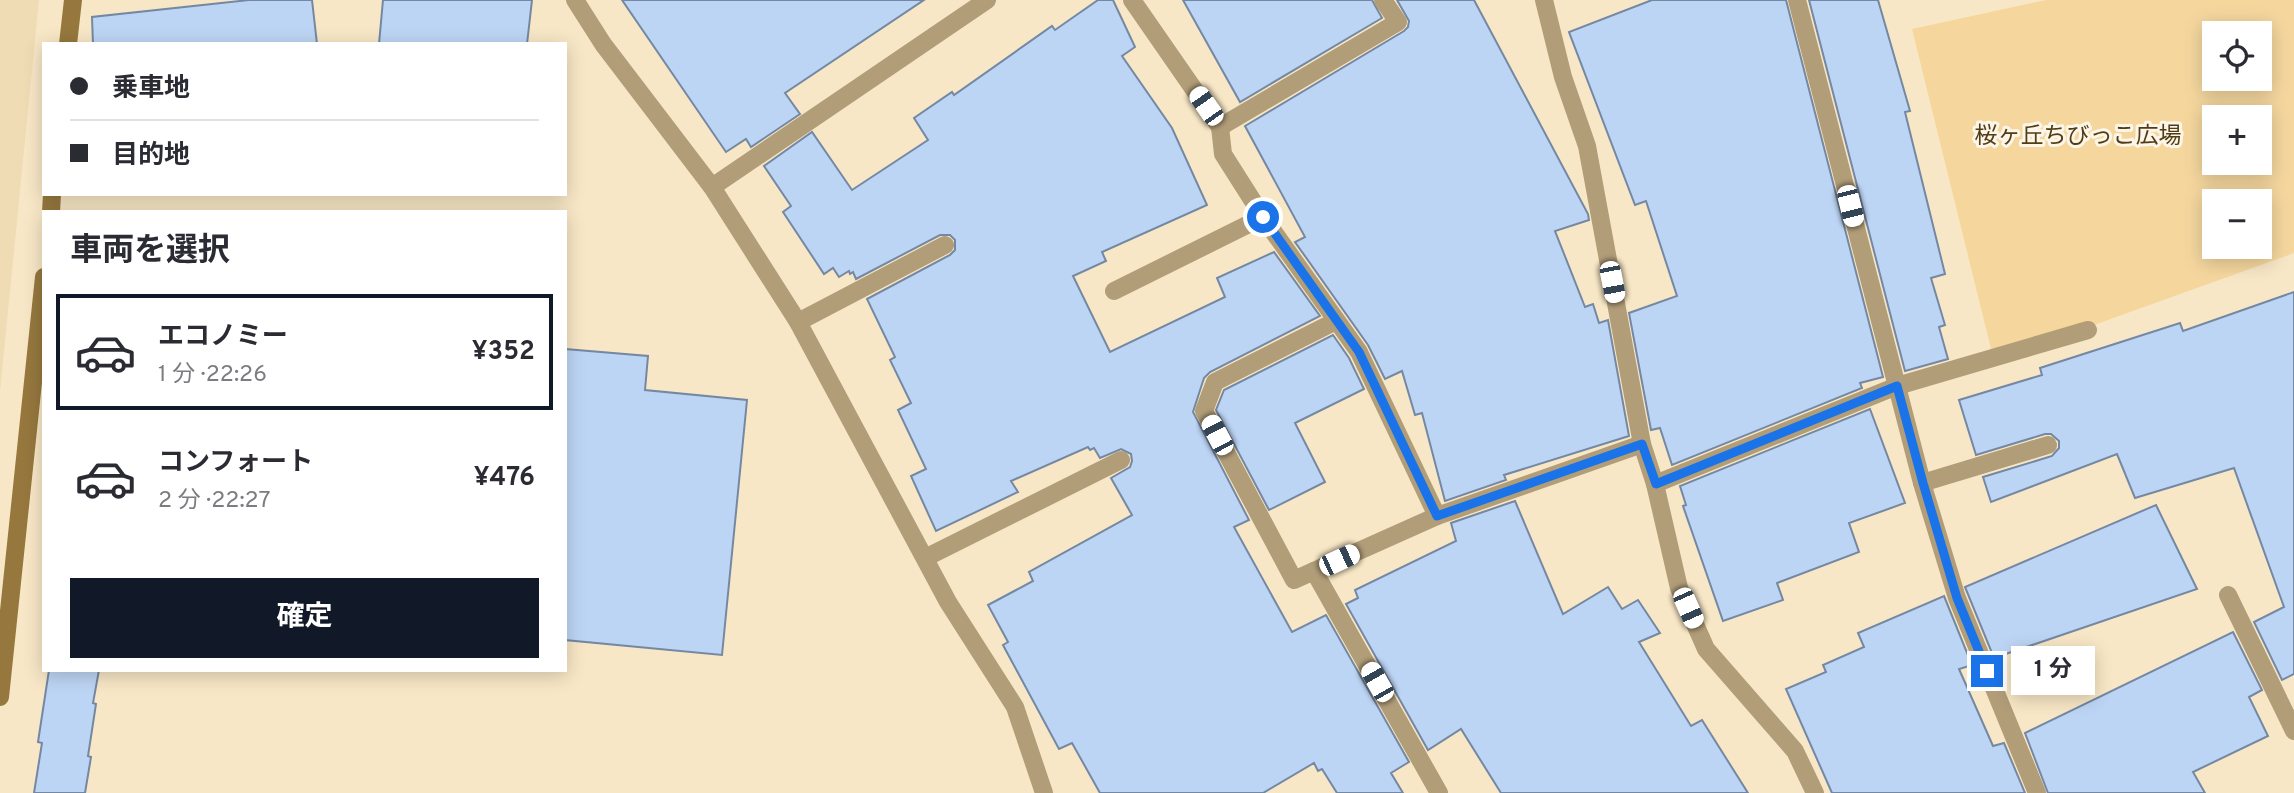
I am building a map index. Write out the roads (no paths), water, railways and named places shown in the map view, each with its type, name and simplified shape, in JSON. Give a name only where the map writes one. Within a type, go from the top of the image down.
[{"type":"street","points":[[68,42],[73,0]]},
{"type":"street","points":[[575,0],[603,44],[712,187],[798,322],[948,602],[1015,707],[1044,793]]},
{"type":"street","points":[[712,187],[988,0]]},
{"type":"street","points":[[1132,0],[1220,127],[1223,154],[1263,217],[1359,352],[1437,516]]},
{"type":"street","points":[[1220,127],[1398,22],[1384,0]]},
{"type":"street","points":[[1544,0],[1563,77],[1587,146],[1642,444],[1656,484],[1679,588],[1706,649],[1795,751],[1815,793]]},
{"type":"street","points":[[1797,0],[1897,386],[1957,598],[2037,793]]},
{"type":"street","points":[[1114,291],[1263,217]]},
{"type":"street","points":[[798,322],[945,245]]},
{"type":"street","points":[[0,697],[42,296]]},
{"type":"street","points":[[1336,321],[1215,382],[1204,411],[1294,580],[1437,516],[1642,444]]},
{"type":"street","points":[[1656,484],[1897,386],[2088,330]]},
{"type":"street","points":[[1923,483],[2048,445]]},
{"type":"street","points":[[925,558],[1121,460]]},
{"type":"street","points":[[1314,571],[1439,793]]},
{"type":"street","points":[[2228,595],[2294,731]]},
{"type":"park label","name":"桜ヶ丘ちびっこ広場","points":[[2078,137]]}]
